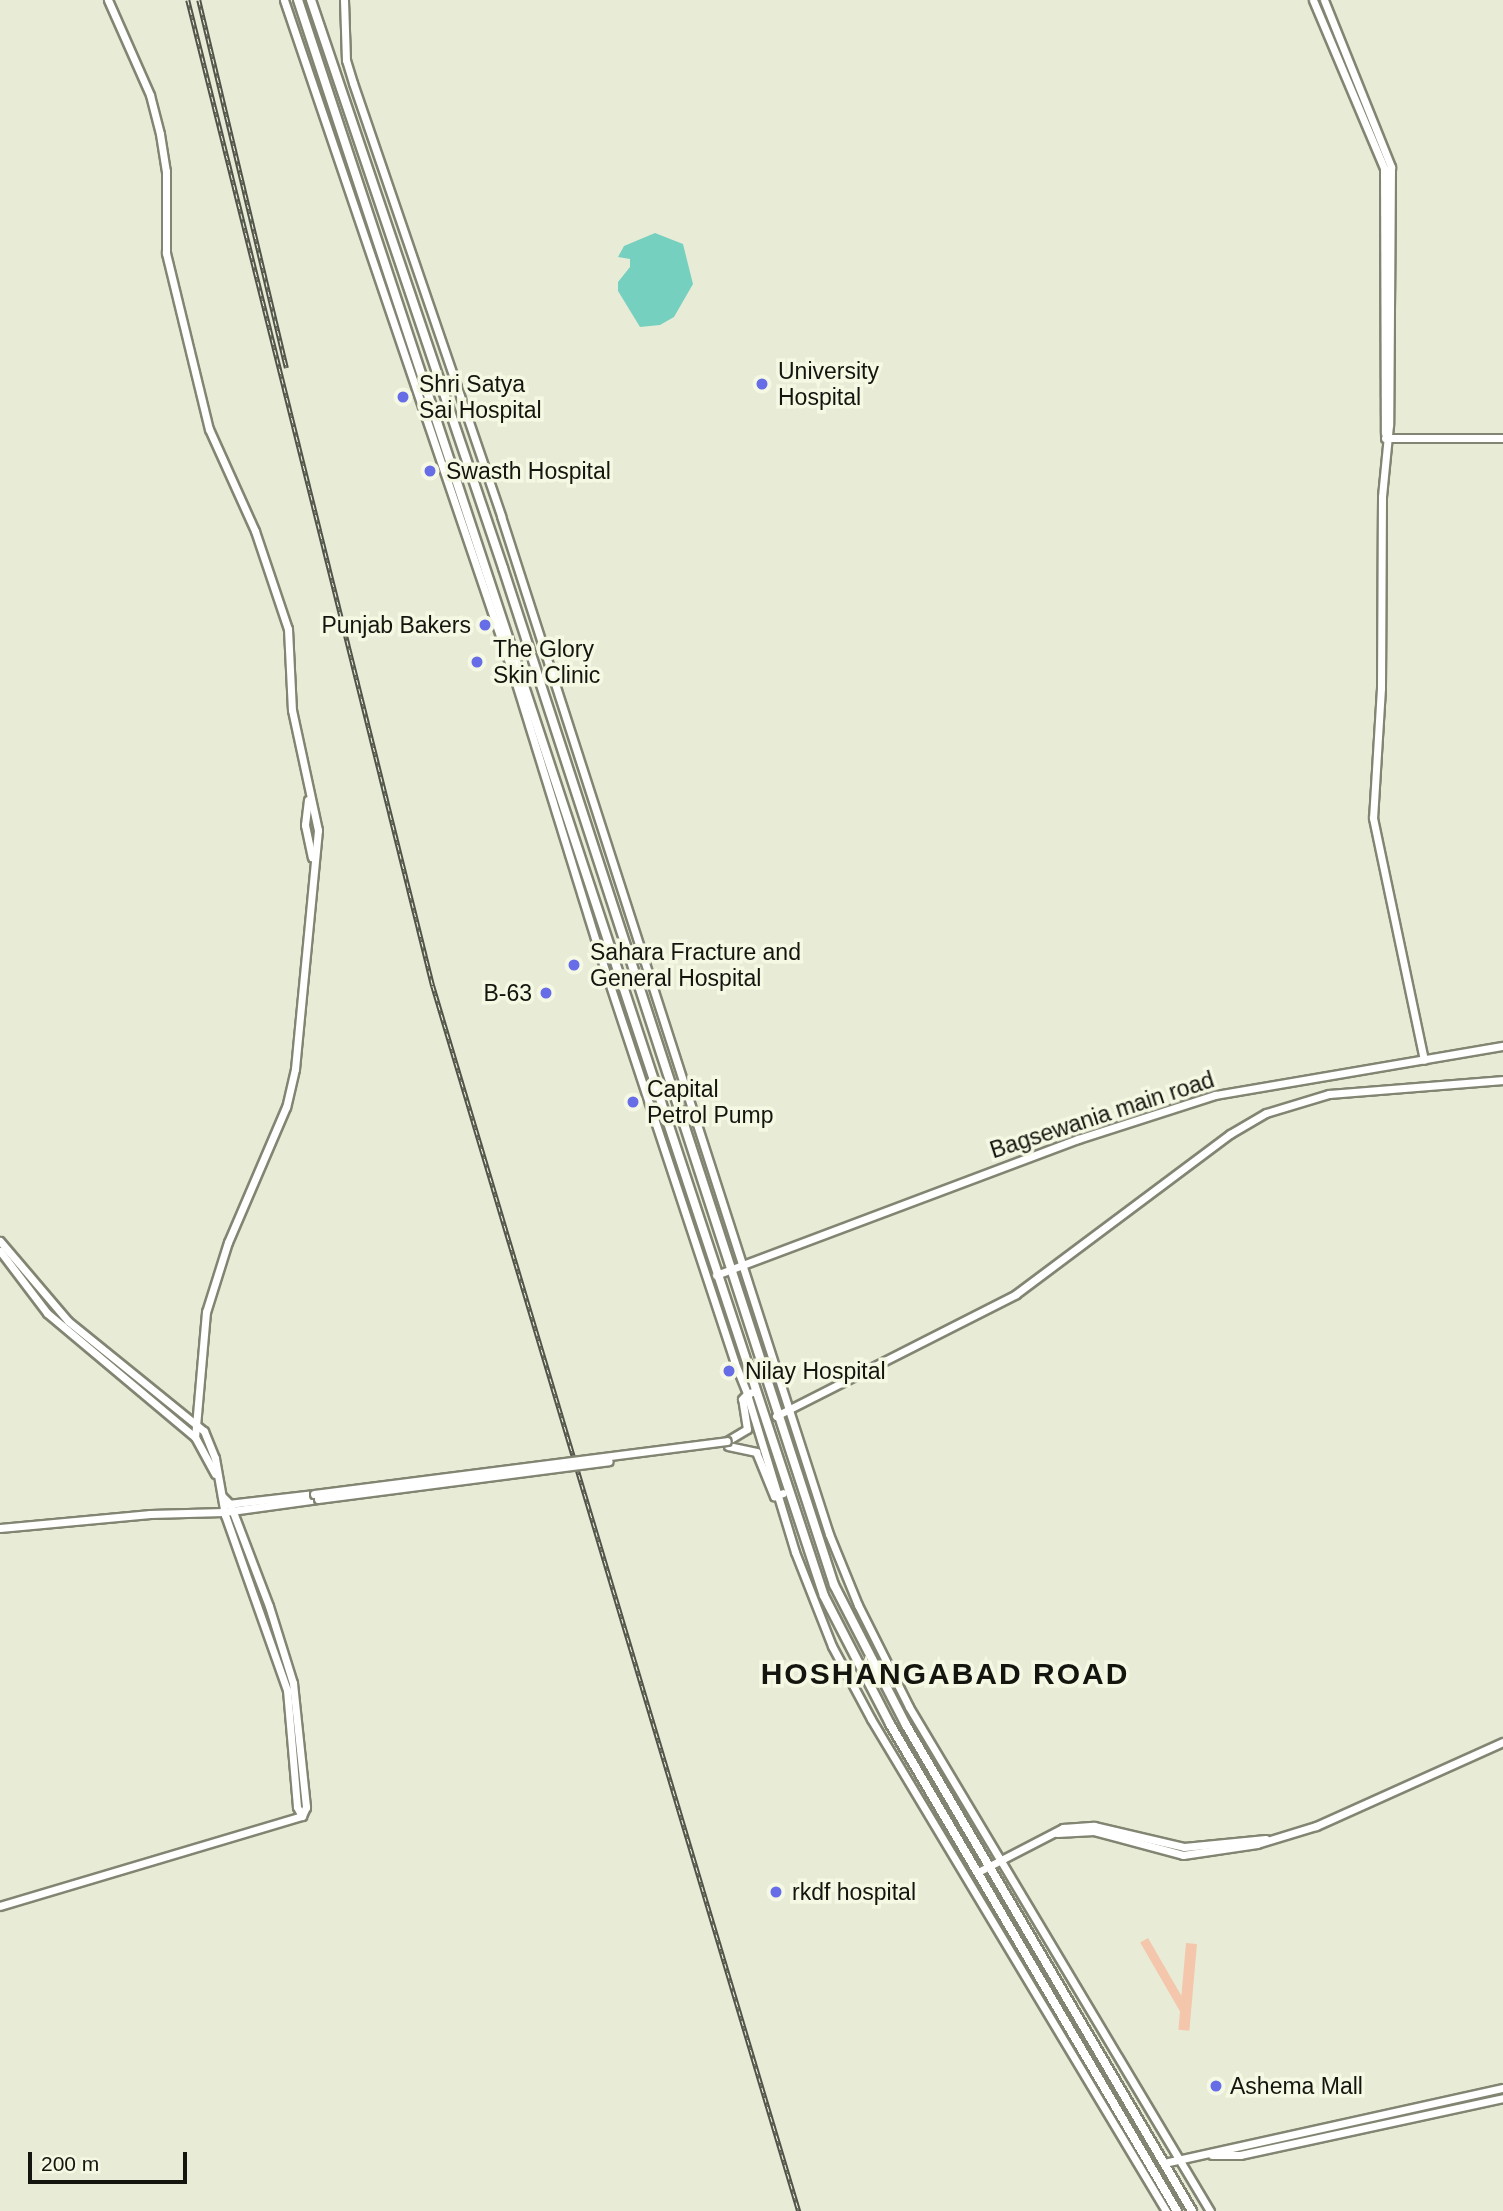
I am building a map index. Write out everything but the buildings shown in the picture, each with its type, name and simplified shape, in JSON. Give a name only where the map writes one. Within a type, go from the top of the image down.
[{"type":"main road","points":[[298,0],[503,610],[715,1272],[751,1393],[789,1489],[824,1596],[926,1786],[1177,2211]]},
{"type":"main road","points":[[311,0],[503,568],[776,1416],[844,1610],[989,1867],[1192,2211]]},
{"type":"main road","points":[[704,1272],[715,1272]]},
{"type":"street","points":[[108,0],[150,95],[160,134],[166,171],[166,253],[205,414],[255,531],[288,629],[292,710],[308,796],[318,830],[295,1069],[286,1107],[228,1242],[206,1312],[195,1437]]},
{"type":"street","points":[[284,0],[515,680],[600,955],[704,1272],[751,1393],[777,1495],[823,1625],[914,1791],[1166,2211]]},
{"type":"street","points":[[344,0],[346,60],[353,83],[497,505],[785,1398],[858,1605],[909,1707],[1210,2211]]},
{"type":"street","points":[[1312,0],[1384,168],[1385,436],[1381,688],[1373,818],[1424,1060]]},
{"type":"street","points":[[1324,0],[1391,167],[1389,425],[1385,436]]},
{"type":"street","points":[[1385,436],[1503,438]]},
{"type":"street","points":[[308,796],[305,825],[313,861]]},
{"type":"street","name":"Bagsewania main road","points":[[741,1265],[1078,1139],[1215,1096],[1503,1046]]},
{"type":"street","points":[[776,1416],[1016,1294],[1223,1140],[1266,1113],[1328,1094],[1503,1080]]},
{"type":"street","points":[[0,1241],[68,1321],[196,1423],[215,1458],[215,1475]]},
{"type":"street","points":[[0,1251],[47,1313],[195,1437],[215,1475],[287,1690],[297,1807],[302,1816],[0,1906]]},
{"type":"street","points":[[715,1272],[729,1271],[741,1265]]},
{"type":"street","points":[[728,1444],[747,1429],[742,1399],[751,1393]]},
{"type":"street","points":[[0,1528],[225,1508],[728,1444],[756,1452],[777,1495]]},
{"type":"street","points":[[777,1495],[789,1489]]},
{"type":"street","points":[[978,1872],[1056,1833],[1094,1832],[1183,1855],[1266,1839],[1316,1826],[1503,1742]]},
{"type":"street","points":[[914,1791],[926,1786]]},
{"type":"street","points":[[1164,2163],[1208,2155],[1239,2144],[1503,2088]]},
{"type":"street","points":[[1208,2155],[1240,2155],[1503,2098]]},
{"type":"shaded area","points":[[1148,1938],[1188,2007],[1180,2012],[1140,1942]]},
{"type":"shaded area","points":[[1186,1943],[1197,1944],[1189,2031],[1178,2030]]},
{"type":"water","points":[[655,233],[683,244],[693,284],[674,317],[660,325],[640,327],[618,291],[618,282],[630,267],[630,259],[618,257],[624,246]]},
{"type":"railway","points":[[188,0],[433,986],[799,2211]]},
{"type":"railway","points":[[199,0],[287,368]]},
{"type":"place","name":"University Hospital","points":[[762,384]]},
{"type":"place","name":"Shri Satya Sai Hospital","points":[[403,397]]},
{"type":"place","name":"Swasth Hospital","points":[[430,471]]},
{"type":"place","name":"Punjab Bakers","points":[[485,625]]},
{"type":"place","name":"The Glory Skin Clinic","points":[[477,662]]},
{"type":"place","name":"Sahara Fracture and General Hospital","points":[[574,965]]},
{"type":"place","name":"B-63","points":[[546,993]]},
{"type":"place","name":"Capital Petrol Pump","points":[[633,1102]]},
{"type":"place","name":"Nilay Hospital","points":[[729,1371]]},
{"type":"place","name":"rkdf hospital","points":[[776,1892]]},
{"type":"place","name":"Ashema Mall","points":[[1216,2086]]},
{"type":"district","name":"HOSHANGABAD ROAD","points":[[945,1674]]}]
